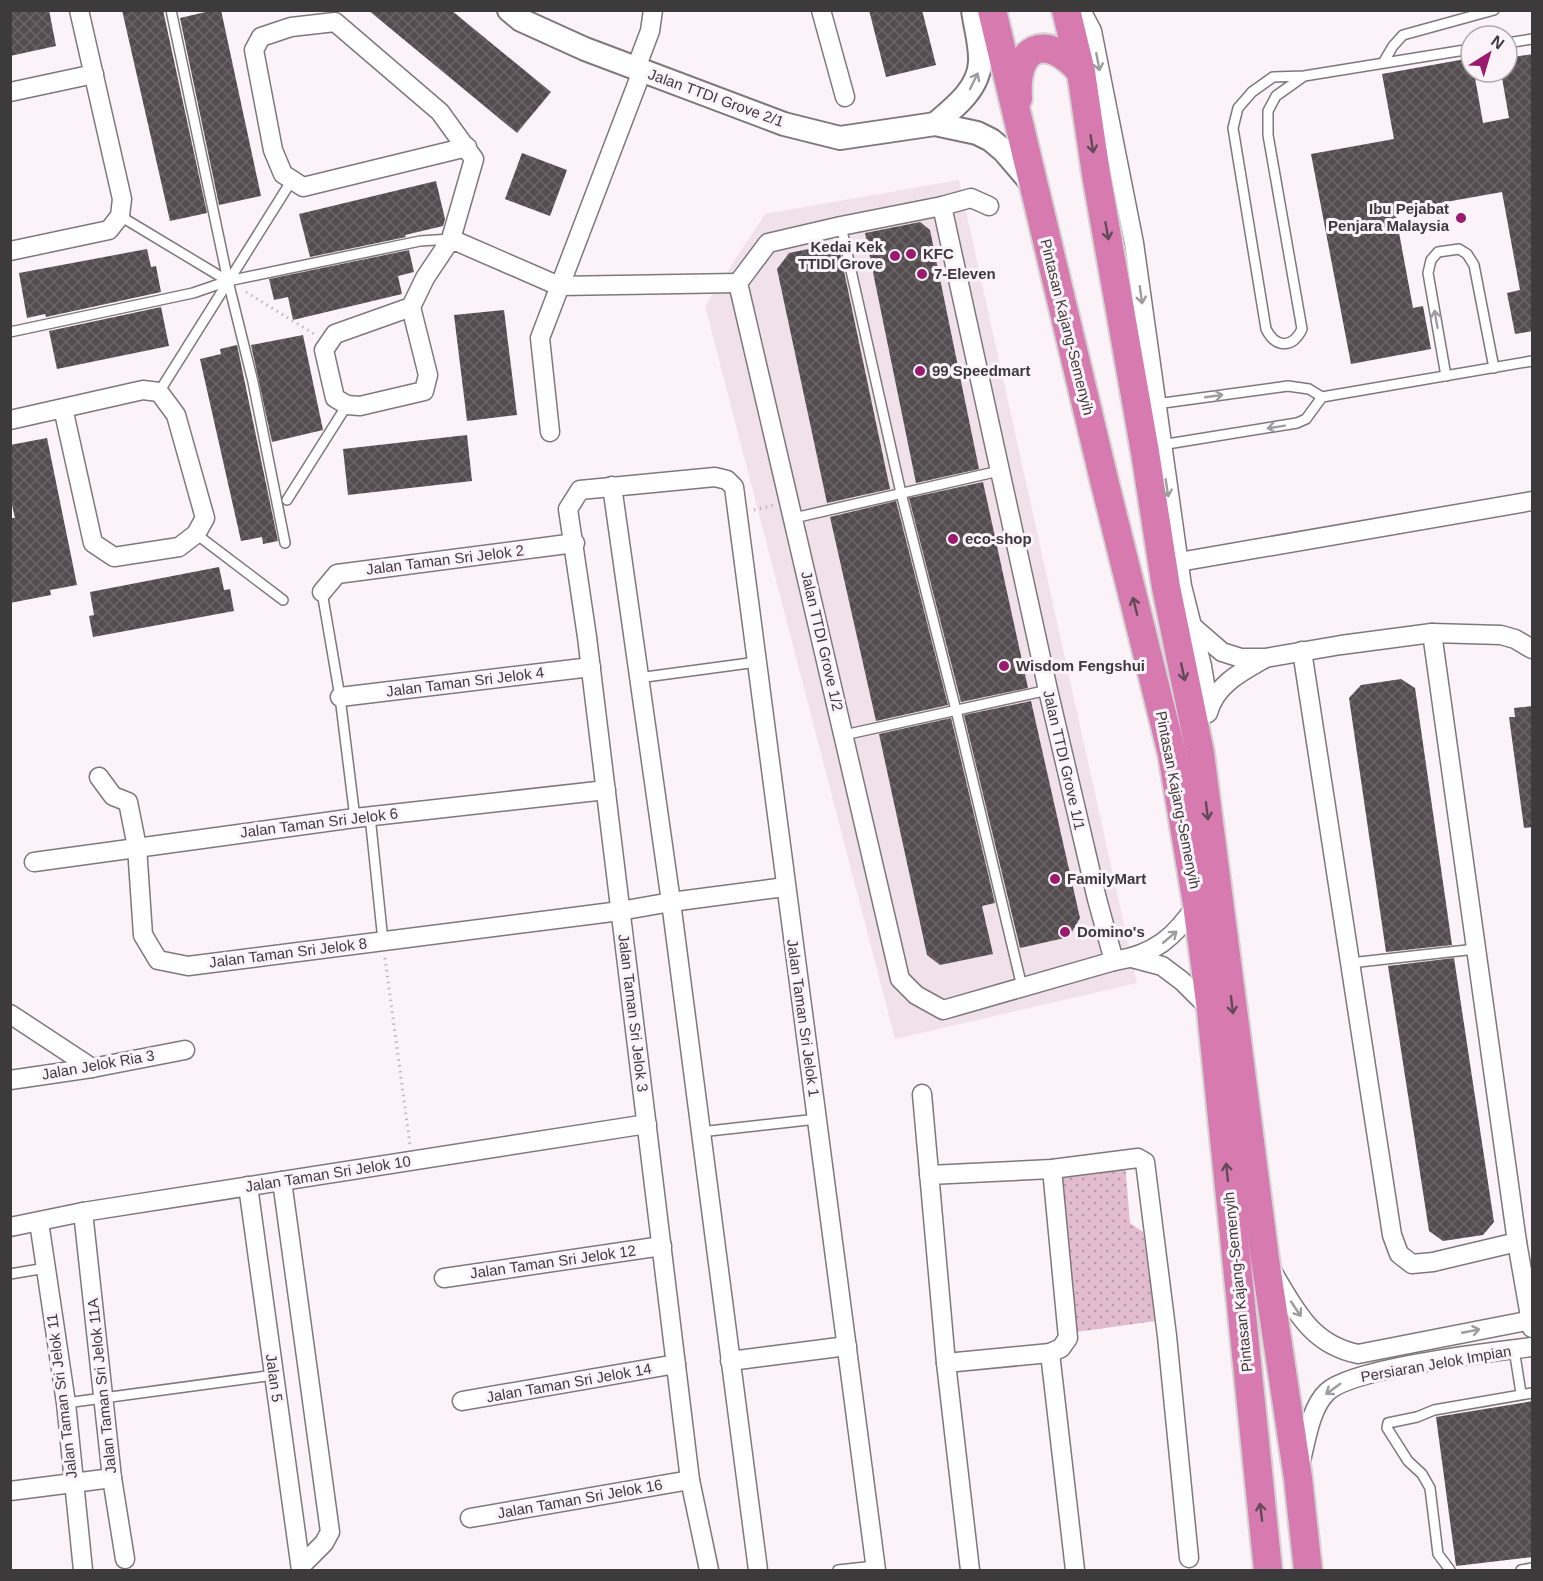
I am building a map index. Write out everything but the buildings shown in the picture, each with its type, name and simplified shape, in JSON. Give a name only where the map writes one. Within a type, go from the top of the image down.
[{"type":"highway","name":"Pintasan Kajang-Semenyih","points":[[992,10],[1172,754],[1197,904],[1211,1010],[1268,1570]]},
{"type":"highway","name":"Pintasan Kajang-Semenyih","points":[[1066,10],[1081,72],[1096,174],[1143,440],[1166,587],[1200,753],[1265,1259],[1298,1478],[1308,1570]]},
{"type":"highway","points":[[1020,130],[1017,87],[1022,64],[1027,56],[1036,49],[1056,50],[1069,58],[1081,72]]},
{"type":"street","points":[[10,251],[109,230],[120,216],[122,199],[79,10]]},
{"type":"street","name":"Jalan TTDI Grove 2/1","points":[[509,10],[521,20],[585,50],[784,124],[840,138],[934,124],[977,133],[992,140],[1004,151],[1033,185]]},
{"type":"street","points":[[550,432],[540,338],[639,69],[650,31],[653,10]]},
{"type":"street","points":[[821,10],[845,97]]},
{"type":"street","points":[[934,124],[959,103],[978,76],[980,61],[973,10]]},
{"type":"street","points":[[1076,10],[1083,14],[1092,31],[1134,243],[1179,562],[1209,709]]},
{"type":"street","points":[[411,307],[335,334],[324,350],[335,398],[353,406],[424,391],[428,375],[411,307],[424,278],[451,240],[474,159],[467,147],[440,112],[335,22],[291,27],[261,37],[254,50],[273,150],[283,174],[303,187],[467,147]]},
{"type":"street","points":[[10,92],[94,74]]},
{"type":"street","points":[[451,240],[559,286],[738,283],[768,243],[971,198],[990,207]]},
{"type":"street","name":"Jalan TTDI Grove 1/1","points":[[942,206],[999,471],[1096,898],[1123,959]]},
{"type":"street","name":"Jalan TTDI Grove 1/2","points":[[738,283],[900,979],[916,995],[943,1010],[1123,959],[1163,943],[1182,927],[1197,904]]},
{"type":"street","points":[[10,420],[63,408],[143,390],[159,392],[176,415],[205,518],[196,534],[179,547],[114,557],[93,543],[63,408]]},
{"type":"street","name":"Jalan Taman Sri Jelok 3","points":[[709,1570],[690,1480],[591,667],[575,543],[568,508],[580,490],[715,477]]},
{"type":"street","name":"Jalan Taman Sri Jelok 1","points":[[715,477],[727,480],[734,487],[876,1568]]},
{"type":"street","points":[[612,486],[671,902],[758,1570]]},
{"type":"street","points":[[1179,562],[1533,501]]},
{"type":"street","name":"Jalan Taman Sri Jelok 2","points":[[322,592],[337,574],[575,543]]},
{"type":"street","points":[[1191,624],[1222,652],[1241,658],[1265,658],[1432,633],[1501,635],[1515,639],[1533,649]]},
{"type":"street","points":[[1432,633],[1517,1242],[1532,1323]]},
{"type":"street","points":[[1302,651],[1392,1235],[1399,1254],[1412,1264],[1433,1262],[1517,1242]]},
{"type":"street","points":[[1200,753],[1209,709],[1220,691],[1235,675],[1265,658]]},
{"type":"street","name":"Jalan Taman Sri Jelok 4","points":[[340,697],[591,667]]},
{"type":"street","name":"Jalan Taman Sri Jelok 8","points":[[99,777],[112,796],[128,802],[137,847],[142,935],[158,960],[189,966],[620,911],[785,887]]},
{"type":"street","name":"Jalan Taman Sri Jelok 6","points":[[34,862],[362,817],[606,790]]},
{"type":"street","points":[[1123,959],[1162,966],[1182,981],[1211,1010]]},
{"type":"street","points":[[10,1014],[92,1068]]},
{"type":"street","name":"Jalan Jelok Ria 3","points":[[10,1080],[92,1068],[185,1050]]},
{"type":"street","points":[[922,1094],[946,1363],[970,1570]]},
{"type":"street","name":"Jalan Taman Sri Jelok 10","points":[[10,1227],[83,1212],[647,1124]]},
{"type":"street","points":[[929,1175],[1052,1169],[1138,1158],[1145,1162],[1167,1336],[1188,1558]]},
{"type":"street","points":[[946,1363],[1050,1353],[1061,1348],[1068,1338],[1052,1169]]},
{"type":"street","points":[[282,1181],[330,1532],[324,1543],[301,1568]]},
{"type":"street","name":"Jalan 5","points":[[248,1186],[301,1568]]},
{"type":"street","name":"Jalan Taman Sri Jelok 11A","points":[[83,1212],[112,1478],[125,1559]]},
{"type":"street","name":"Jalan Taman Sri Jelok 11","points":[[39,1222],[66,1403],[83,1570]]},
{"type":"street","name":"Jalan Taman Sri Jelok 12","points":[[444,1278],[662,1246]]},
{"type":"street","name":"Persiaran Jelok Impian","points":[[1265,1259],[1309,1327],[1323,1340],[1340,1350],[1358,1354],[1532,1323]]},
{"type":"street","points":[[730,1361],[847,1346]]},
{"type":"street","name":"Persiaran Jelok Impian","points":[[1298,1478],[1313,1414],[1326,1393],[1344,1381],[1436,1362],[1533,1347]]},
{"type":"street","points":[[1050,1353],[1075,1570]]},
{"type":"street","name":"Jalan Taman Sri Jelok 14","points":[[462,1401],[676,1364]]},
{"type":"street","points":[[10,1491],[112,1478]]},
{"type":"street","name":"Jalan Taman Sri Jelok 16","points":[[470,1518],[690,1480]]},
{"type":"lane","points":[[171,10],[228,281],[253,382],[285,543]]},
{"type":"lane","points":[[1383,63],[1403,35],[1494,10]]},
{"type":"lane","points":[[1304,76],[1276,96],[1268,111],[1268,135],[1302,329],[1298,338],[1289,343],[1282,343],[1270,338],[1266,329],[1233,128],[1238,108],[1252,92],[1273,77],[1304,76],[1459,51]]},
{"type":"lane","points":[[159,392],[292,180]]},
{"type":"lane","points":[[120,216],[228,281]]},
{"type":"lane","points":[[841,226],[901,493],[1022,987]]},
{"type":"lane","points":[[10,332],[193,293],[228,281],[420,241],[451,240]]},
{"type":"lane","points":[[1446,376],[1428,273],[1431,260],[1438,252],[1459,249],[1467,254],[1474,265],[1494,368]]},
{"type":"lane","points":[[1156,404],[1288,386],[1309,389],[1322,397],[1533,362]]},
{"type":"lane","points":[[1161,445],[1297,423],[1306,419],[1322,397]]},
{"type":"lane","points":[[287,500],[353,406]]},
{"type":"lane","points":[[792,510],[901,493],[999,471]]},
{"type":"lane","points":[[196,534],[283,600]]},
{"type":"lane","points":[[322,592],[383,941]]},
{"type":"lane","points":[[638,678],[757,662]]},
{"type":"lane","points":[[844,735],[1048,690]]},
{"type":"lane","points":[[1350,963],[1476,949]]},
{"type":"lane","points":[[700,1132],[817,1119]]},
{"type":"lane","points":[[10,1274],[46,1268]]},
{"type":"lane","points":[[1514,1350],[1521,1393]]},
{"type":"lane","points":[[66,1403],[274,1375]]},
{"type":"lane","points":[[1450,1570],[1438,1554],[1430,1488],[1422,1474],[1408,1461],[1388,1428],[1388,1424],[1434,1410],[1521,1393],[1533,1393]]},
{"type":"lane","points":[[838,1570],[876,1568]]},
{"type":"lane","points":[[1521,1570],[1533,1568]]},
{"type":"path","points":[[228,281],[329,343]]},
{"type":"path","points":[[737,513],[792,510]]},
{"type":"path","points":[[383,941],[412,1161]]},
{"type":"shaded area","points":[[959,180],[1137,983],[895,1039],[705,306],[765,214]]},
{"type":"shaded area","points":[[1125,1163],[1130,1223],[1143,1232],[1156,1321],[1076,1332],[1057,1174]]},
{"type":"place","name":"Ibu Pejabat Penjara Malaysia","points":[[1461,218]]},
{"type":"place","name":"KFC","points":[[911,254]]},
{"type":"place","name":"Kedai Kek TTIDI Grove","points":[[895,256]]},
{"type":"place","name":"7-Eleven","points":[[922,274]]},
{"type":"place","name":"99 Speedmart","points":[[920,371]]},
{"type":"place","name":"eco-shop","points":[[953,539]]},
{"type":"place","name":"Wisdom Fengshui","points":[[1004,666]]},
{"type":"place","name":"FamilyMart","points":[[1055,879]]},
{"type":"place","name":"Domino's","points":[[1065,932]]}]
